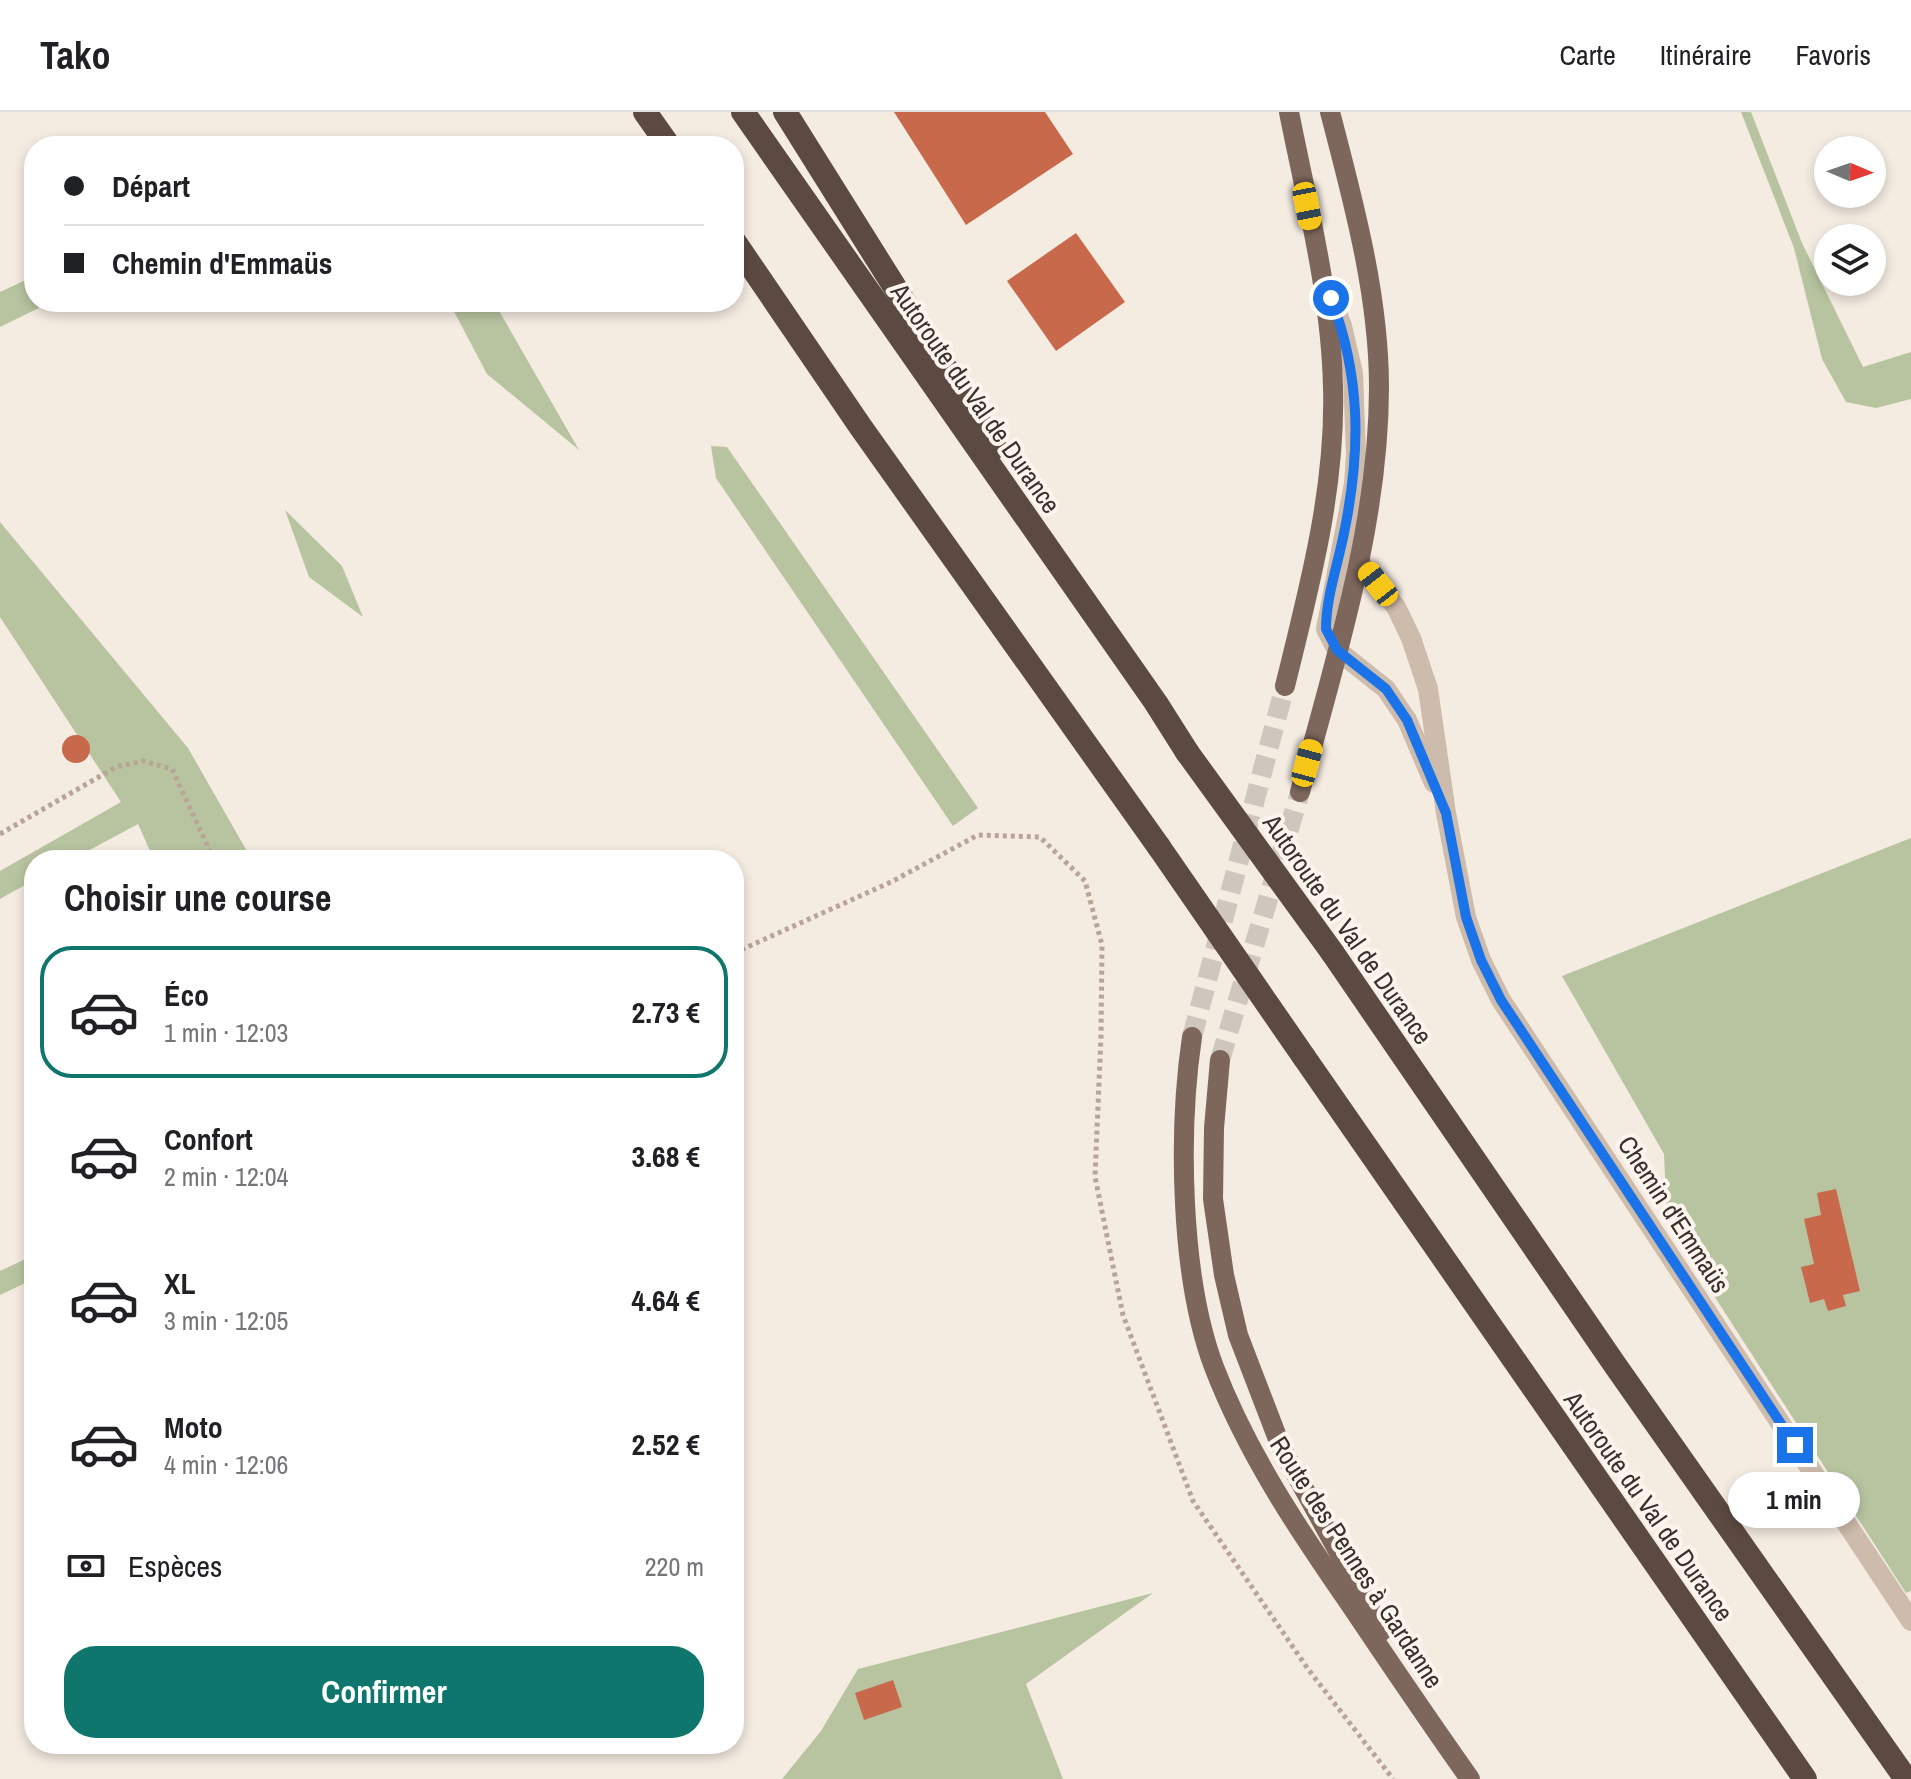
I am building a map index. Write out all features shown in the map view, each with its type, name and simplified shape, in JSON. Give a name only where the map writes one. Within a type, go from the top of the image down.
[{"type":"highway","points":[[645,112],[662,136]]},
{"type":"highway","name":"Autoroute du Val de Durance","points":[[743,112],[1156,703],[1187,752],[1332,952],[1615,1365],[1906,1779]]},
{"type":"highway","points":[[785,112],[1156,703]]},
{"type":"highway","name":"Autoroute du Val de Durance","points":[[744,256],[860,426],[1159,847],[1805,1779]]},
{"type":"main road","points":[[1285,686],[1317,558],[1332,437],[1333,388],[1320,269],[1289,112]]},
{"type":"main road","points":[[1300,792],[1359,561],[1373,489],[1379,383],[1367,279],[1350,187],[1330,112]]},
{"type":"main road","name":"Route des Pennes à Gardanne","points":[[1192,1037],[1186,1080],[1185,1127],[1189,1251],[1198,1305],[1214,1366],[1251,1450],[1295,1524],[1470,1779]]},
{"type":"main road","name":"Route des Pennes à Gardanne","points":[[1220,1060],[1214,1128],[1213,1199],[1224,1275],[1238,1335],[1281,1447],[1440,1737]]},
{"type":"street","points":[[1320,269],[1348,348],[1355,412],[1354,484],[1326,629],[1337,650],[1386,689],[1407,720],[1446,813]]},
{"type":"street","points":[[1359,561],[1396,607],[1411,638],[1428,689],[1446,813]]},
{"type":"street","name":"Chemin d'Emmaüs","points":[[1446,813],[1466,917],[1481,960],[1501,1000],[1911,1621]]},
{"type":"path","points":[[0,834],[116,767],[143,761],[172,769],[209,850]]},
{"type":"path","points":[[744,948],[891,882],[978,835],[1040,837],[1085,881],[1102,945],[1095,1177],[1123,1315],[1193,1501],[1308,1669],[1393,1779]]},
{"type":"green space","points":[[1741,112],[1751,112],[1814,267],[1814,296],[1828,296],[1863,367],[1911,352],[1911,399],[1876,408],[1846,402],[1822,359],[1794,248]]},
{"type":"green space","points":[[24,281],[24,312],[31,312],[0,327],[0,292]]},
{"type":"green space","points":[[454,312],[500,312],[579,450],[487,374]]},
{"type":"green space","points":[[711,446],[727,447],[978,808],[953,826],[716,478]]},
{"type":"green space","points":[[285,510],[342,566],[363,617],[309,577]]},
{"type":"green space","points":[[0,522],[188,748],[246,850],[150,850],[138,824],[90,850],[37,850],[121,802],[0,617]]},
{"type":"green space","points":[[1911,838],[1911,1591],[1906,1593],[1667,1223],[1664,1154],[1562,976]]},
{"type":"green space","points":[[24,857],[24,886],[0,899],[0,871]]},
{"type":"green space","points":[[24,1260],[24,1284],[0,1295],[0,1271]]},
{"type":"green space","points":[[1153,1593],[1026,1684],[1063,1779],[782,1779],[821,1731],[858,1669]]},
{"type":"building","points":[[894,112],[1045,112],[1073,154],[966,225]]},
{"type":"building","points":[[1076,233],[1125,302],[1056,351],[1007,281]]},
{"type":"building","points":[[76,735],[86,739],[90,749],[86,759],[76,763],[66,759],[62,749],[66,739]]},
{"type":"building","points":[[1836,1189],[1860,1291],[1843,1295],[1846,1306],[1828,1311],[1824,1299],[1810,1303],[1801,1267],[1814,1264],[1804,1219],[1821,1215],[1817,1193]]},
{"type":"building","points":[[893,1680],[902,1707],[864,1720],[855,1693]]},
{"type":"tunnel","points":[[1192,1037],[1285,686]]},
{"type":"tunnel","points":[[1220,1060],[1300,792]]},
{"type":"route","points":[[1331,298],[1342,326],[1353,373],[1356,454],[1354,484],[1326,629],[1337,650],[1386,689],[1407,720],[1446,813],[1466,917],[1481,960],[1501,1000],[1795,1445]]}]
